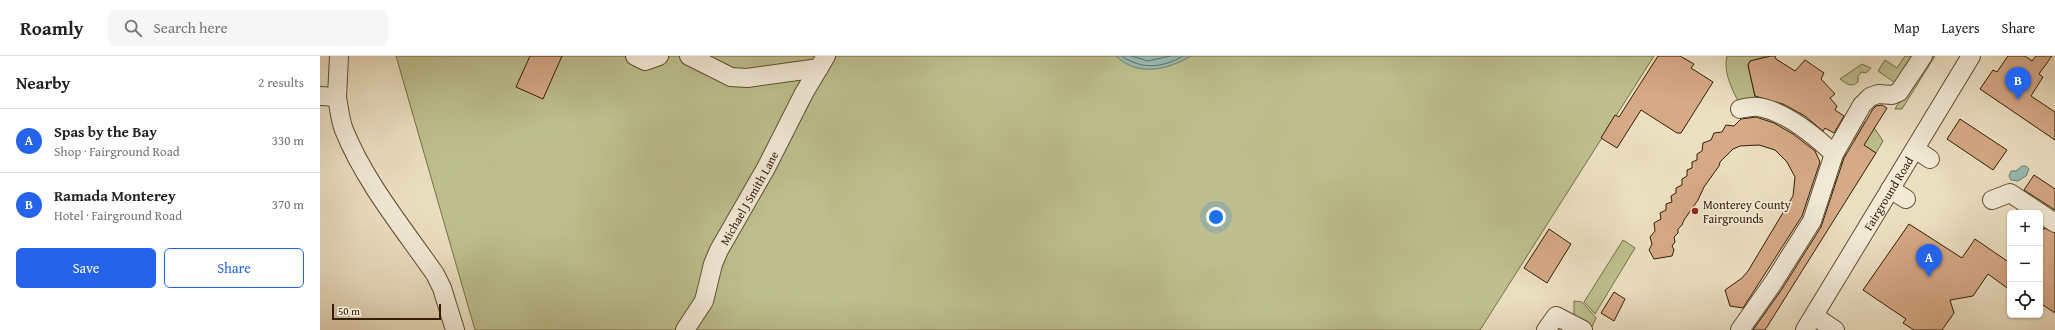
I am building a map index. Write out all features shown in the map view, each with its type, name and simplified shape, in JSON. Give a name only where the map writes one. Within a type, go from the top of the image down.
[{"type":"street","points":[[339,56],[328,97],[363,169],[435,274],[442,288],[455,330]]},
{"type":"street","points":[[635,56],[645,61],[659,56]]},
{"type":"street","name":"Michael J Smith Lane","points":[[689,56],[731,77],[746,78],[823,62]]},
{"type":"street","points":[[1740,330],[1773,283],[1812,221],[1834,154],[1862,105],[1870,97],[1878,94],[1892,95],[1899,92],[1923,56]]},
{"type":"street","name":"Fairground Road","points":[[1809,323],[1971,56]]},
{"type":"street","name":"Michael J Smith Lane","points":[[685,330],[704,300],[713,264],[719,250],[766,168],[823,62]]},
{"type":"street","points":[[1740,109],[1757,106],[1774,112],[1803,128],[1834,154]]},
{"type":"street","points":[[1915,149],[1930,159]]},
{"type":"street","points":[[1890,189],[1906,199]]},
{"type":"street","points":[[1992,200],[2010,193],[2036,210]]},
{"type":"street","points":[[2043,215],[2055,223]]},
{"type":"street","points":[[1546,330],[1556,316],[1583,330]]},
{"type":"street","points":[[1809,323],[1835,330]]},
{"type":"green space","points":[[396,56],[1654,56],[1480,330],[475,330]]},
{"type":"green space","points":[[1727,56],[1767,56],[1750,61],[1748,65],[1755,97],[1738,101],[1730,85],[1727,73]]},
{"type":"green space","points":[[1905,56],[1917,56],[1898,85],[1878,71],[1885,60],[1897,68]]},
{"type":"green space","points":[[1928,56],[1935,56],[1902,109],[1895,109]]},
{"type":"green space","points":[[1862,64],[1871,68],[1866,73],[1862,72],[1858,76],[1858,82],[1856,84],[1849,85],[1840,79]]},
{"type":"green space","points":[[1864,122],[1875,129],[1883,141],[1876,153],[1853,139],[1844,153],[1847,155],[1835,173],[1838,178],[1831,189],[1840,194],[1839,196],[1845,202],[1830,191],[1828,187],[1842,150],[1852,132]]},
{"type":"green space","points":[[1623,240],[1635,248],[1595,314],[1584,302]]},
{"type":"green space","points":[[1574,301],[1582,302],[1596,318],[1592,327],[1574,317]]},
{"type":"water","points":[[1116,56],[1191,56],[1163,68],[1143,69],[1125,63]]},
{"type":"water","points":[[2022,166],[2026,166],[2029,169],[2026,176],[2018,181],[2011,180],[2009,176],[2011,171],[2016,171]]},
{"type":"building","points":[[530,56],[562,56],[543,99],[516,87]]},
{"type":"building","points":[[1658,56],[1680,56],[1694,64],[1691,68],[1713,82],[1681,133],[1677,133],[1641,110],[1617,148],[1601,138],[1615,115],[1619,117]]},
{"type":"building","points":[[1775,56],[1776,59],[1795,71],[1805,60],[1824,73],[1821,79],[1835,94],[1830,98],[1837,106],[1835,110],[1844,116],[1834,133],[1825,128],[1823,131],[1805,116],[1783,104],[1755,96],[1748,65],[1750,61]]},
{"type":"building","points":[[2008,56],[2025,56],[2032,61],[2036,56],[2052,56],[2039,74],[2043,77],[2031,96],[2055,112],[2055,140],[1980,89],[1993,70],[1997,72]]},
{"type":"building","points":[[1882,105],[1887,108],[1864,145],[1876,153],[1765,330],[1753,330],[1782,289],[1821,227],[1844,158],[1873,109],[1876,106]]},
{"type":"building","points":[[1756,117],[1774,123],[1793,134],[1815,151],[1820,162],[1802,216],[1743,308],[1730,306],[1725,290],[1742,278],[1748,271],[1793,196],[1795,177],[1787,162],[1775,150],[1759,145],[1740,146],[1733,149],[1720,162],[1719,166],[1704,187],[1698,200],[1678,229],[1678,233],[1674,237],[1675,242],[1672,246],[1674,250],[1672,256],[1654,259],[1649,250],[1652,244],[1650,237],[1655,231],[1654,223],[1661,219],[1660,213],[1666,210],[1666,204],[1672,202],[1671,196],[1676,193],[1676,188],[1682,185],[1682,179],[1687,176],[1687,170],[1692,168],[1692,162],[1697,160],[1697,154],[1702,151],[1703,143],[1711,140],[1714,133],[1722,132],[1726,125],[1734,126],[1741,119]]},
{"type":"building","points":[[1960,119],[2007,150],[1993,170],[1947,139]]},
{"type":"building","points":[[2034,175],[2055,189],[2055,210],[2024,190]]},
{"type":"building","points":[[1909,224],[1962,258],[1975,239],[2007,261],[2007,288],[1988,274],[1973,296],[1950,300],[1954,313],[1942,330],[1914,330],[1903,323],[1906,319],[1863,290]]},
{"type":"building","points":[[2044,228],[2055,233],[2055,313],[2043,305]]},
{"type":"building","points":[[1549,229],[1571,244],[1547,283],[1524,268]]},
{"type":"building","points":[[1614,292],[1625,299],[1614,321],[1601,313]]},
{"type":"place","name":"Ramada Monterey","points":[[2018,100]]},
{"type":"place","name":"Monterey County Fairgrounds","points":[[1695,211]]},
{"type":"place","name":"Spas by the Bay","points":[[1929,277]]}]
